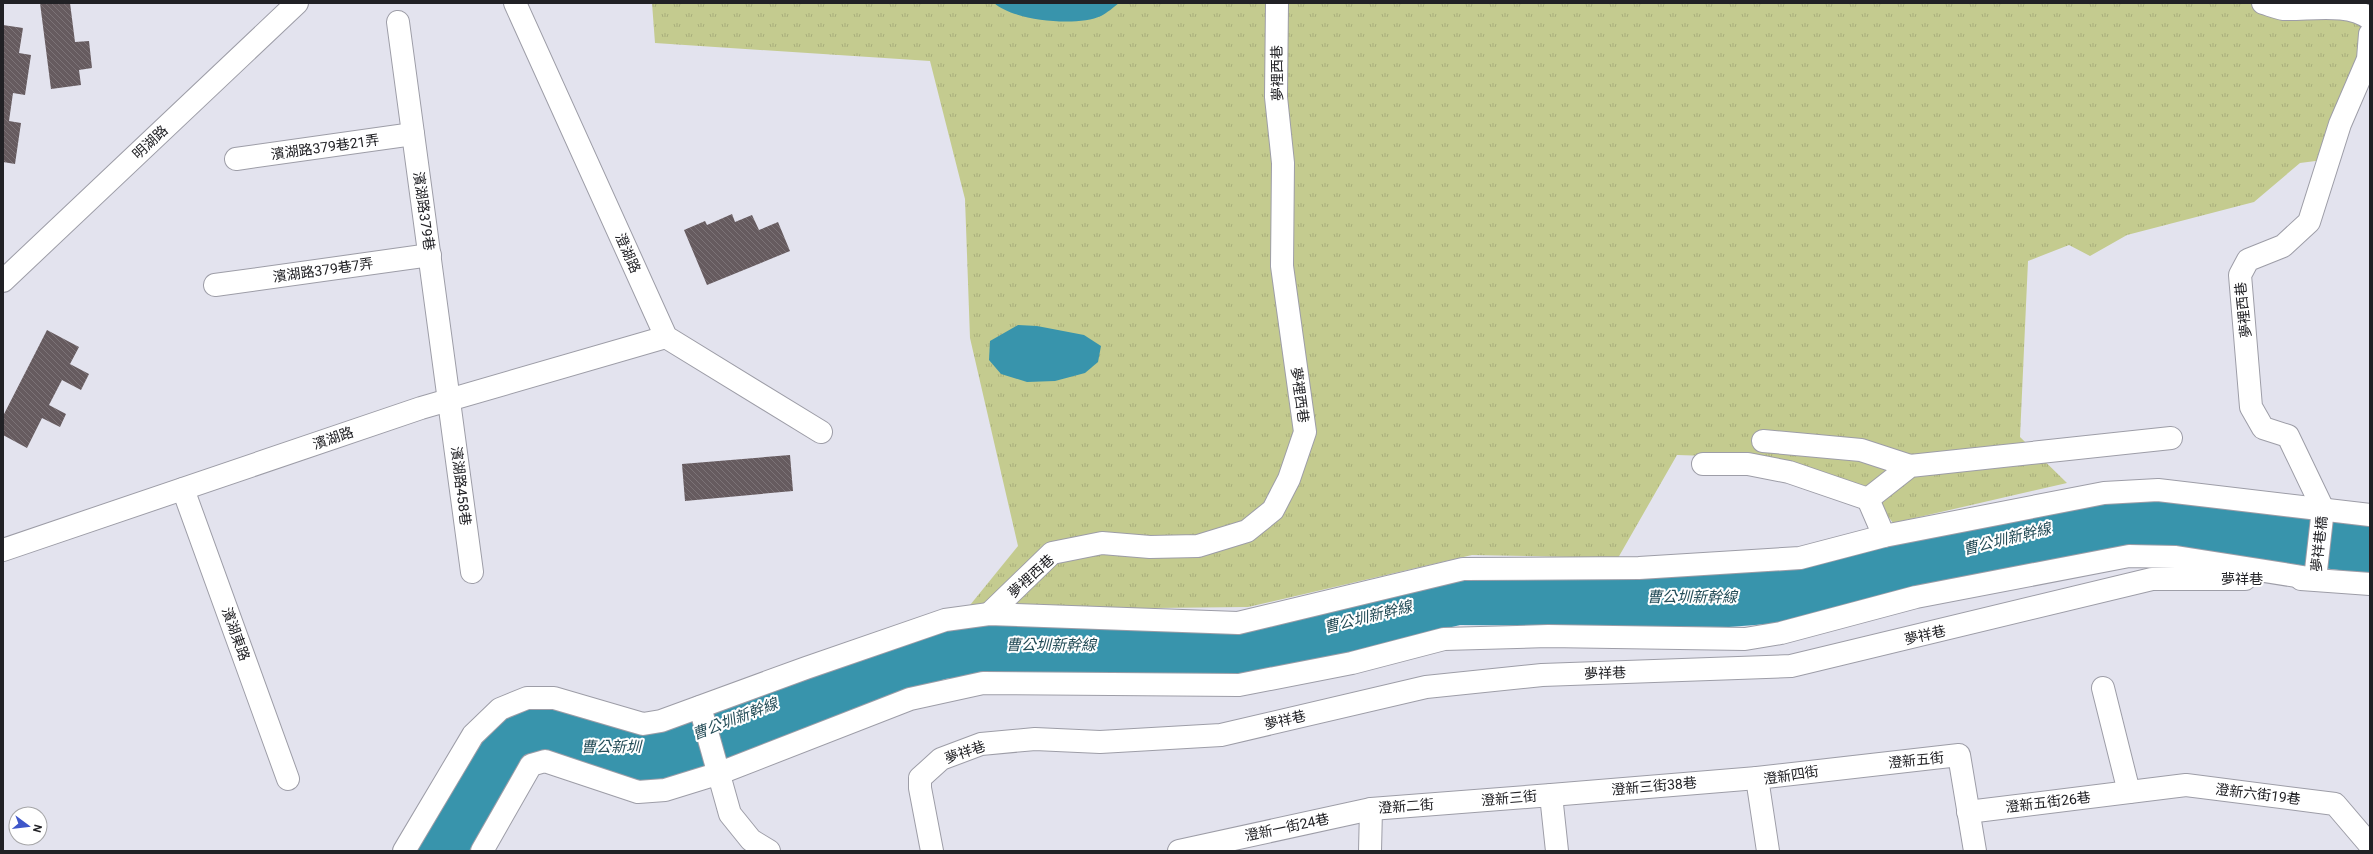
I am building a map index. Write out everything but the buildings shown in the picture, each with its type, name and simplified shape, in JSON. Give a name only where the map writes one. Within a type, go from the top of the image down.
[{"type":"street","name":"明湖路","points":[[3,281],[297,3]]},
{"type":"street","name":"澄湖路","points":[[515,3],[666,337]]},
{"type":"street","name":"夢裡西巷","points":[[989,614],[1052,553],[1102,543],[1150,547],[1198,546],[1247,531],[1273,510],[1289,479],[1305,432],[1282,266],[1283,163],[1276,97],[1277,3]]},
{"type":"street","points":[[2263,3],[2284,9],[2312,7],[2361,12],[2370,19]]},
{"type":"street","name":"濱湖路379巷","points":[[398,22],[450,400]]},
{"type":"street","name":"夢裡西巷","points":[[2323,509],[2288,436],[2263,428],[2251,407],[2240,275],[2248,260],[2283,246],[2309,222],[2340,124],[2368,59],[2370,34]]},
{"type":"street","name":"濱湖路379巷21弄","points":[[236,159],[413,134]]},
{"type":"street","name":"濱湖路379巷7弄","points":[[215,285],[430,255]]},
{"type":"street","name":"濱湖路","points":[[3,550],[450,400],[666,337]]},
{"type":"street","points":[[666,337],[821,432]]},
{"type":"street","name":"濱湖路458巷","points":[[450,400],[472,572]]},
{"type":"street","points":[[1763,441],[1861,450],[1910,466],[2170,438]]},
{"type":"street","points":[[1703,464],[1748,464],[1775,469],[1868,499],[1884,536]]},
{"type":"street","points":[[1868,499],[1910,466]]},
{"type":"street","name":"濱湖東路","points":[[184,489],[288,779]]},
{"type":"street","points":[[404,851],[473,735],[500,709],[527,698],[554,698],[643,724],[661,721],[945,620],[989,614],[1238,623],[1463,569],[1639,568],[1800,558],[1884,536],[2104,493],[2158,490],[2370,515]]},
{"type":"street","name":"夢祥巷橋","points":[[2315,579],[2323,509]]},
{"type":"street","points":[[482,851],[531,765],[545,761],[638,792],[665,790],[720,773],[910,699],[983,683],[1238,685],[1352,663],[1444,639],[1548,636],[1745,639],[1780,633],[1916,597],[2129,556],[2176,557],[2315,579]]},
{"type":"street","name":"夢祥巷","points":[[932,851],[920,788],[920,778],[941,759],[981,744],[1035,739],[1100,742],[1220,735],[1426,687],[1542,675],[1791,666],[2152,579],[2315,579],[2370,584]]},
{"type":"street","points":[[2103,688],[2129,792]]},
{"type":"street","points":[[700,707],[720,773],[730,814],[751,840],[769,851]]},
{"type":"street","name":"澄新五街","points":[[1847,767],[1959,755],[1975,851]]},
{"type":"street","name":"澄新四街","points":[[1768,851],[1757,778],[1847,767]]},
{"type":"street","name":"澄新三街38巷","points":[[1551,795],[1757,778]]},
{"type":"street","name":"澄新六街19巷","points":[[2129,792],[2186,785],[2335,804],[2370,845]]},
{"type":"street","name":"澄新五街26巷","points":[[1968,812],[2129,792]]},
{"type":"street","name":"澄新三街","points":[[1460,802],[1551,795],[1557,851]]},
{"type":"street","name":"澄新二街","points":[[1370,851],[1371,808],[1460,802]]},
{"type":"street","name":"澄新一街24巷","points":[[1179,851],[1371,808]]},
{"type":"green space","points":[[652,3],[2370,3],[2370,42],[2339,158],[2300,163],[2254,202],[2127,235],[2090,256],[2069,245],[2028,261],[2020,437],[2067,483],[1893,523],[1865,486],[1770,458],[1677,455],[1618,558],[1472,555],[1248,607],[966,610],[1018,546],[970,338],[965,199],[930,61],[655,43]]},
{"type":"water","points":[[994,3],[1119,3],[1101,16],[1077,21],[1062,21],[1030,18],[1003,9]]},
{"type":"water","points":[[1018,325],[1037,326],[1084,335],[1101,346],[1098,362],[1085,373],[1055,381],[1027,382],[1001,374],[989,360],[990,341]]},
{"type":"water","name":"曹公新圳","points":[[2105,496],[2370,518],[2370,574],[2143,545],[2083,554],[1780,623],[1729,627],[1460,625],[1252,676],[980,675],[945,679],[676,777],[642,781],[524,761],[469,851],[412,851],[477,737],[526,703],[648,727],[941,626],[993,620],[1223,629],[1462,572],[1710,570]]},
{"type":"water label","name":"曹公圳新幹線","points":[[2007,539]]},
{"type":"water label","name":"曹公圳新幹線","points":[[1692,597]]},
{"type":"water label","name":"曹公圳新幹線","points":[[1368,617]]},
{"type":"water label","name":"曹公圳新幹線","points":[[1051,645]]},
{"type":"water label","name":"曹公圳新幹線","points":[[735,719]]}]
